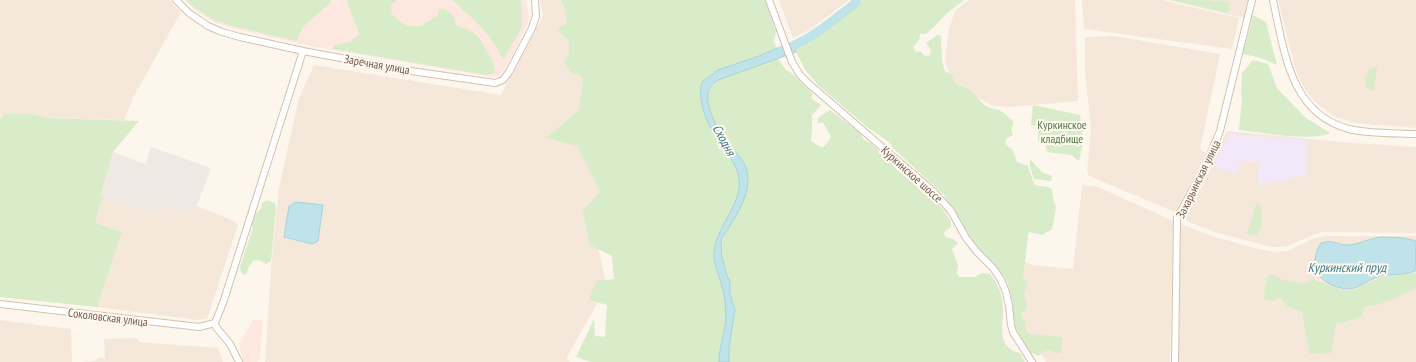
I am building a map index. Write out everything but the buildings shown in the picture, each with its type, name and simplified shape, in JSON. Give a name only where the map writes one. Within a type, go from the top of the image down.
[{"type":"street","name":"Заречная улица","points":[[176,0],[200,21],[222,32],[303,51],[411,71],[495,83],[503,80],[509,72],[532,28],[536,16],[535,0]]},
{"type":"street","name":"Куркинское шоссе","points":[[769,0],[791,59],[798,71],[809,84],[944,202],[966,238],[993,268],[1001,280],[1006,292],[1013,332],[1032,362]]},
{"type":"street","name":"Захарьинская улица","points":[[1175,362],[1177,218],[1205,167],[1220,131],[1252,0]]},
{"type":"street","points":[[1273,0],[1283,45],[1296,87],[1310,106],[1320,115],[1340,126],[1349,129],[1416,134]]},
{"type":"street","points":[[239,362],[234,350],[216,327],[215,323],[225,297],[303,51]]},
{"type":"street","name":"Соколовская улица","points":[[0,304],[199,327],[215,323]]},
{"type":"shaded area","points":[[0,0],[169,0],[181,12],[134,96],[124,120],[48,118],[32,114],[4,114],[2,118],[0,118]]},
{"type":"shaded area","points":[[185,0],[526,0],[529,19],[514,53],[503,71],[498,76],[491,77],[310,46],[228,27],[213,22],[194,9]]},
{"type":"shaded area","points":[[540,0],[640,0],[649,37],[592,224],[607,286],[566,359],[571,362],[265,362],[272,257],[279,188],[299,98],[314,65],[501,95],[543,16]]},
{"type":"shaded area","points":[[779,0],[849,0],[809,30],[793,38]]},
{"type":"shaded area","points":[[969,0],[1075,0],[1078,101],[1011,107],[993,106],[955,86],[945,62],[949,28],[956,10]]},
{"type":"shaded area","points":[[1082,0],[1161,0],[1239,18],[1232,49],[1084,29]]},
{"type":"shaded area","points":[[1168,0],[1248,0],[1244,18]]},
{"type":"shaded area","points":[[1278,0],[1416,0],[1416,128],[1354,123],[1335,117],[1315,102],[1304,88],[1295,68]]},
{"type":"shaded area","points":[[1114,36],[1220,54],[1200,149],[1207,154],[1175,212],[1089,176],[1087,172],[1091,129],[1085,73],[1085,37]]},
{"type":"shaded area","points":[[1227,131],[1353,143],[1416,147],[1416,233],[1321,232],[1285,247],[1271,247],[1218,233],[1189,222],[1184,219],[1184,214]]},
{"type":"shaded area","points":[[1228,134],[1307,140],[1306,175],[1259,185],[1257,182],[1260,163],[1240,160],[1238,173],[1235,172],[1235,174],[1214,166]]},
{"type":"shaded area","points":[[151,147],[211,168],[193,216],[161,204],[150,212],[104,198],[101,195],[113,152],[145,164]]},
{"type":"shaded area","points":[[1082,185],[1098,187],[1173,221],[1170,362],[1046,362],[1023,327],[1021,260],[1033,265],[1073,269]]},
{"type":"shaded area","points":[[104,198],[150,212],[161,204],[193,216],[197,206],[234,221],[238,225],[207,319],[197,320],[97,307],[122,232],[96,223],[98,210],[102,199]]},
{"type":"shaded area","points":[[1181,224],[1214,237],[1275,252],[1287,251],[1315,238],[1325,236],[1416,236],[1416,362],[1179,362],[1179,234]]},
{"type":"shaded area","points":[[0,320],[71,329],[72,362],[0,362]]},
{"type":"shaded area","points":[[253,320],[263,320],[260,359],[257,362],[243,362],[239,344]]},
{"type":"shaded area","points":[[136,338],[139,342],[218,348],[223,362],[82,362],[97,361],[97,358],[105,358],[104,339]]},
{"type":"green space","points":[[186,0],[330,0],[331,2],[303,27],[296,41],[236,27],[214,20],[195,8]]},
{"type":"green space","points":[[347,0],[397,0],[391,5],[392,14],[407,26],[421,26],[437,16],[440,9],[445,9],[454,17],[456,25],[469,30],[480,39],[493,61],[495,73],[487,75],[333,49],[334,45],[349,42],[359,35]]},
{"type":"green space","points":[[452,0],[521,0],[522,27],[503,60],[499,51],[488,35]]},
{"type":"green space","points":[[561,0],[765,0],[776,32],[774,42],[777,48],[759,56],[718,70],[702,82],[701,98],[705,115],[717,139],[735,166],[739,180],[737,197],[716,242],[714,251],[715,263],[725,299],[726,310],[726,321],[720,348],[719,362],[591,362],[576,357],[594,319],[595,336],[605,337],[607,305],[589,300],[596,281],[614,279],[612,256],[590,245],[583,211],[600,191],[577,146],[546,138],[579,110],[583,78],[571,72],[564,63],[569,53],[569,42],[557,29],[567,23],[564,6]]},
{"type":"green space","points":[[863,0],[964,0],[946,14],[926,34],[920,34],[919,40],[913,47],[916,52],[921,52],[925,56],[930,55],[931,50],[926,43],[937,35],[941,36],[942,61],[945,71],[952,75],[957,84],[970,90],[986,106],[1002,112],[1013,121],[1011,129],[1013,135],[1006,139],[1006,145],[1013,150],[1017,162],[1028,166],[1034,184],[1048,187],[1052,190],[1056,208],[1052,229],[1042,235],[1029,232],[1028,235],[1023,279],[1028,282],[1024,296],[1027,306],[1026,310],[1021,313],[1026,323],[1026,332],[1029,334],[1062,337],[1062,350],[1060,353],[1055,353],[1050,350],[1042,352],[1039,356],[1031,353],[1015,327],[1009,287],[1005,278],[977,247],[943,194],[894,149],[889,142],[867,127],[818,85],[806,71],[795,50],[850,12]]},
{"type":"green space","points":[[1170,0],[1207,0],[1217,2],[1217,0],[1229,2],[1230,4],[1228,13]]},
{"type":"green space","points":[[1253,15],[1266,22],[1277,65],[1261,58],[1243,54]]},
{"type":"green space","points":[[778,59],[787,71],[789,71],[813,94],[811,98],[821,105],[812,115],[811,141],[823,147],[828,142],[831,137],[827,129],[822,122],[817,124],[818,118],[830,110],[860,133],[864,140],[871,143],[909,179],[937,202],[951,221],[951,227],[944,232],[945,237],[953,239],[958,243],[952,249],[958,265],[957,273],[959,277],[975,277],[981,273],[990,274],[998,286],[1001,294],[1003,309],[1002,335],[1004,341],[1012,350],[1020,353],[1025,362],[729,362],[729,348],[735,310],[730,294],[730,281],[724,265],[721,245],[748,180],[746,168],[726,141],[713,119],[708,102],[708,94],[711,87],[723,77]]},
{"type":"green space","points":[[1253,60],[1268,64],[1277,88],[1306,118],[1330,133],[1322,136],[1299,137],[1239,130],[1242,100],[1242,73]]},
{"type":"green space","points":[[1377,67],[1374,90],[1371,91],[1365,86],[1365,78],[1370,69]]},
{"type":"green space","name":"Куркинское кладбище","points":[[1033,105],[1080,115],[1083,142],[1079,161],[1071,155],[1047,152],[1045,142],[1038,141],[1038,126],[1031,125]]},
{"type":"green space","points":[[4,114],[32,114],[48,118],[139,121],[113,152],[101,195],[104,198],[100,206],[96,223],[122,232],[97,307],[0,297],[0,118],[2,118]]},
{"type":"green space","name":"Куркинское кладбище","points":[[1030,159],[1043,173],[1052,176],[1051,181],[1034,179],[1030,167]]},
{"type":"green space","points":[[267,200],[275,203],[276,209],[271,261],[266,264],[259,260],[253,261],[245,275],[241,273],[240,267],[253,228],[251,222],[255,214],[261,209],[262,203]]},
{"type":"green space","points":[[1256,204],[1261,205],[1262,223],[1258,236],[1247,234]]},
{"type":"green space","points":[[1416,272],[1416,288],[1384,302],[1364,307],[1362,316],[1346,322],[1336,323],[1331,353],[1310,354],[1303,313],[1287,306],[1279,297],[1273,301],[1265,299],[1264,292],[1268,276],[1272,274],[1280,279],[1301,283],[1307,283],[1310,279],[1313,279],[1339,289],[1350,291],[1382,277]]},
{"type":"water","points":[[787,44],[792,44],[796,52],[718,80],[711,86],[708,94],[709,108],[712,116],[723,137],[744,164],[748,181],[744,198],[722,239],[721,245],[722,257],[727,276],[730,281],[730,294],[735,310],[729,348],[729,362],[719,362],[720,348],[726,321],[726,310],[725,299],[715,263],[714,251],[716,242],[737,197],[739,180],[735,166],[717,139],[705,115],[701,98],[702,82],[718,70],[759,56]]},
{"type":"water","points":[[296,202],[323,205],[318,241],[312,244],[284,237],[289,206]]},
{"type":"water","name":"Куркинский пруд","points":[[1382,237],[1403,238],[1416,241],[1416,270],[1404,274],[1380,276],[1357,287],[1344,289],[1324,280],[1316,270],[1315,257],[1321,243],[1332,242],[1343,245],[1351,245]]},
{"type":"waterway","name":"Сходня","points":[[783,50],[793,46],[820,30],[853,5],[857,0]]}]
